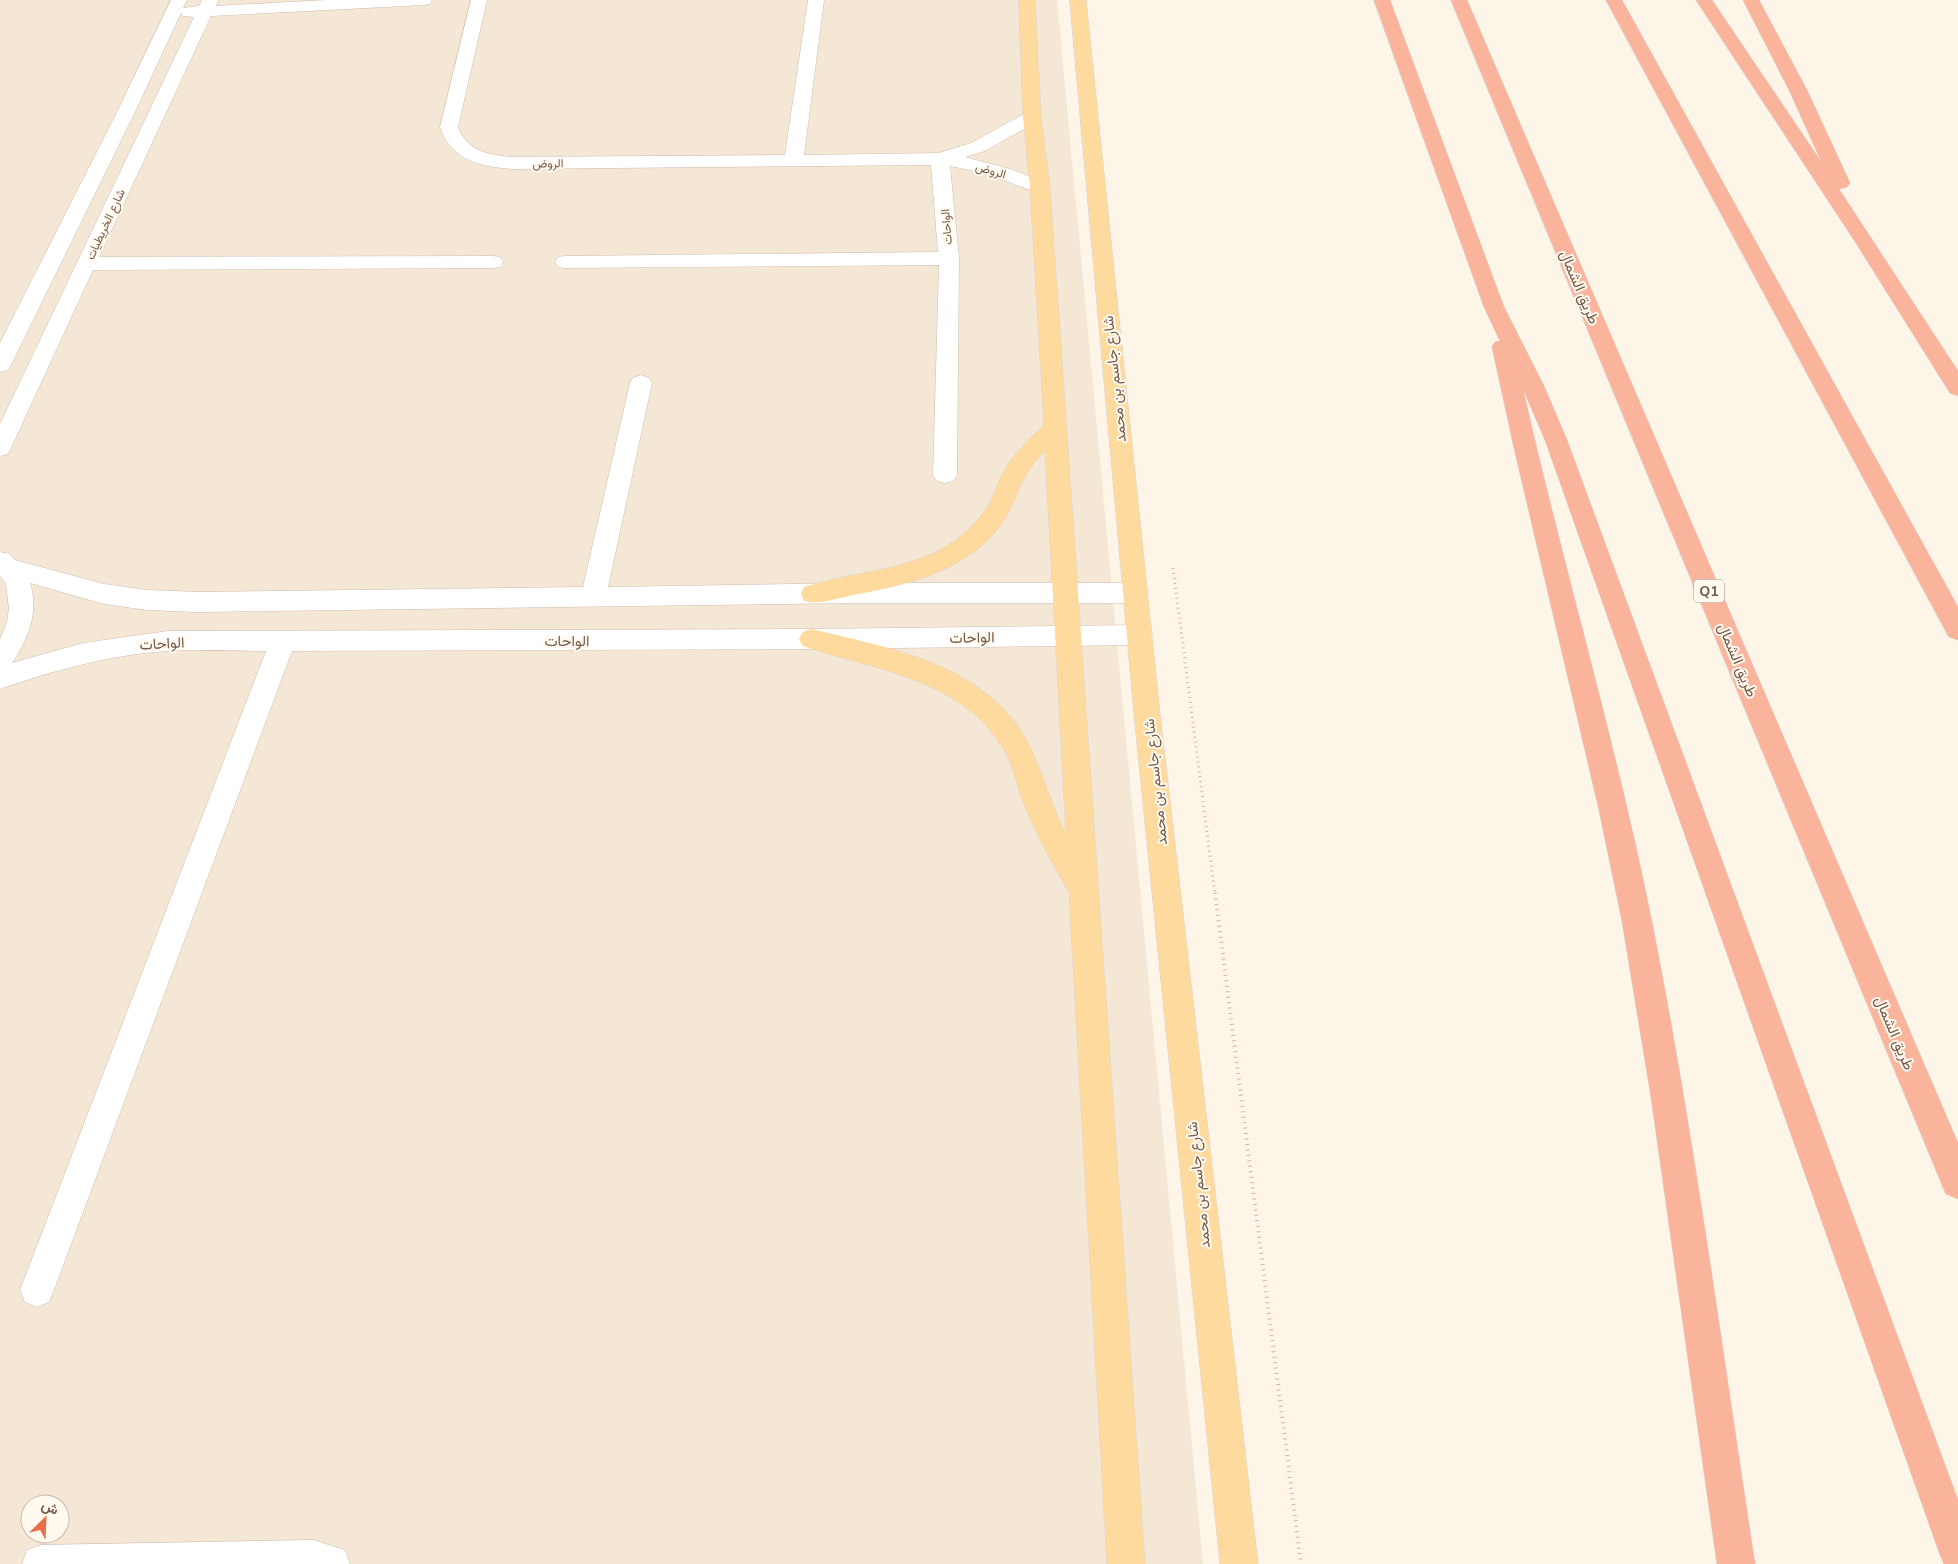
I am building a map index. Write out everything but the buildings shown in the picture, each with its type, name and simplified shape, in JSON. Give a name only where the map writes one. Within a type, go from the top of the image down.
[{"type":"highway","points":[[1382,0],[1494,307],[1533,386],[1556,440],[1958,1552]]},
{"type":"highway","name":"طريق الشمال","points":[[1459,0],[1958,1182]]},
{"type":"highway","points":[[1614,0],[1958,630]]},
{"type":"highway","points":[[1704,0],[1864,240],[1958,388]]},
{"type":"highway","points":[[1751,0],[1782,55],[1818,130],[1864,240]]},
{"type":"highway","points":[[1494,307],[1527,458],[1613,810],[1637,921],[1667,1096],[1736,1564]]},
{"type":"main road","points":[[1027,0],[1032,117],[1040,187],[1126,1564]]},
{"type":"main road","name":"شارع جاسم بن محمد","points":[[1078,0],[1135,593],[1239,1564]]},
{"type":"main road","points":[[812,594],[914,571],[957,551],[989,524],[1000,508],[1015,474],[1026,457],[1054,429]]},
{"type":"main road","points":[[812,640],[924,669],[954,684],[981,703],[1000,722],[1015,745],[1049,830],[1084,890]]},
{"type":"street","points":[[0,365],[122,121],[176,6],[424,0]]},
{"type":"street","name":"الروض","points":[[478,0],[449,127],[451,136],[457,145],[466,152],[495,162],[940,159],[988,168],[1040,187]]},
{"type":"street","points":[[794,161],[816,0]]},
{"type":"street","name":"شارع الخريطيات","points":[[0,448],[207,6]]},
{"type":"street","name":"الروض","points":[[940,159],[978,147],[1032,117]]},
{"type":"street","name":"الواحات","points":[[940,159],[949,258],[945,475]]},
{"type":"street","points":[[565,262],[949,258]]},
{"type":"street","points":[[86,264],[493,262]]},
{"type":"street","points":[[593,598],[641,383]]},
{"type":"street","points":[[5,564],[104,594],[148,600],[198,602],[812,594],[1135,593]]},
{"type":"street","points":[[0,659],[16,634],[22,615],[23,597],[19,582],[5,564]]},
{"type":"street","name":"الواحات","points":[[0,678],[58,659],[90,651],[130,644],[168,641],[812,640],[1140,635]]},
{"type":"street","points":[[37,1290],[284,641]]},
{"type":"street","points":[[41,1564],[313,1559],[331,1564]]},
{"type":"path","points":[[1172,560],[1300,1564]]},
{"type":"shaded area","points":[[0,0],[1057,0],[1203,1564],[0,1564]]}]
